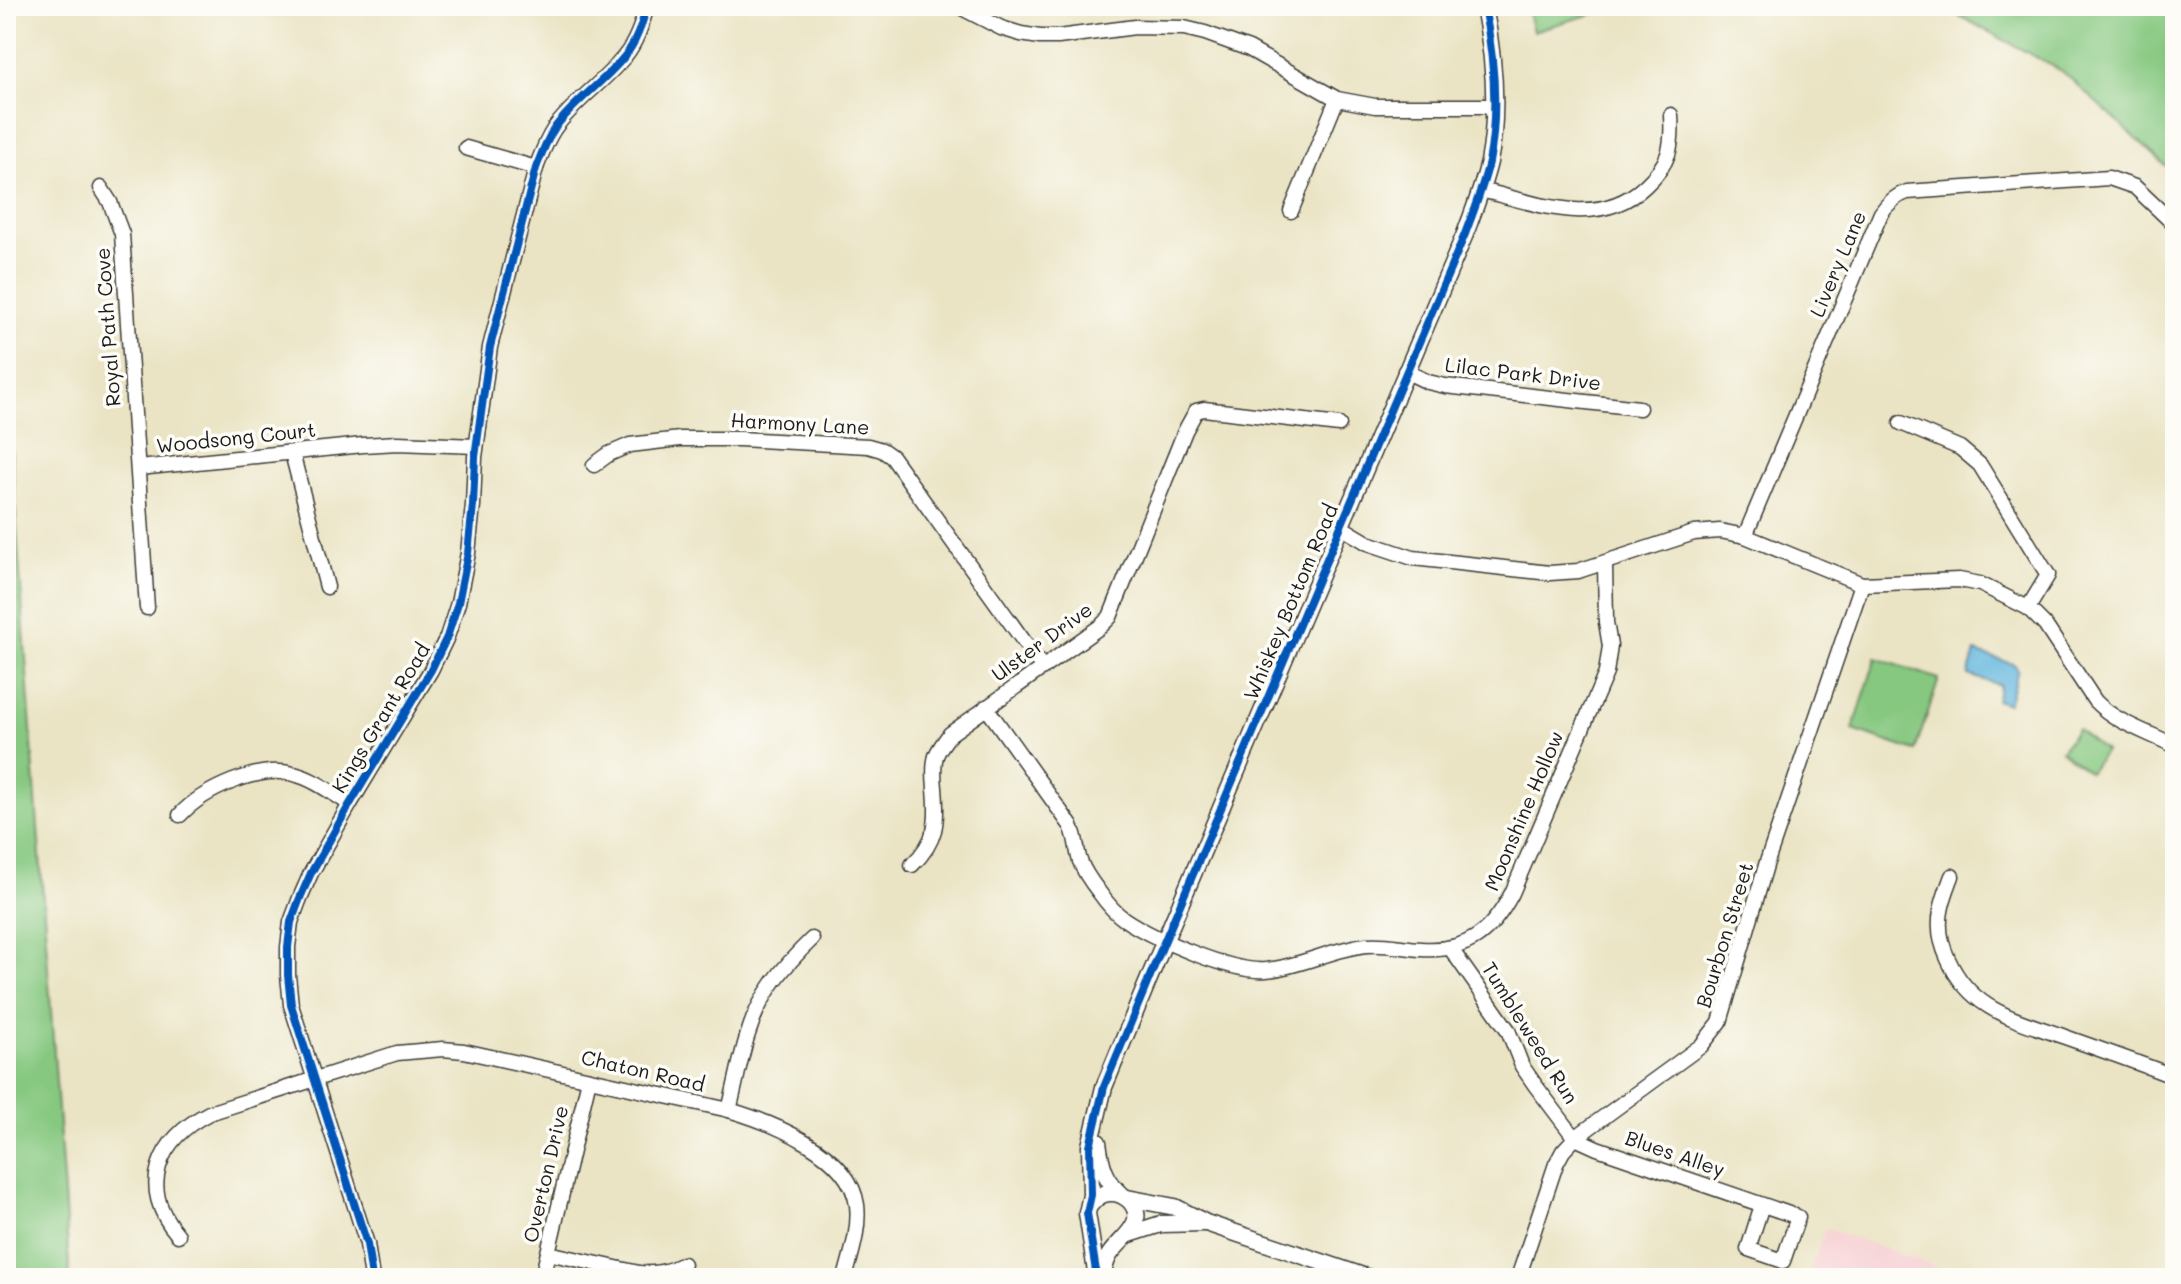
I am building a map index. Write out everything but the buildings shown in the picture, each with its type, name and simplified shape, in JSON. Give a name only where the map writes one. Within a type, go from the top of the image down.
[{"type":"street","name":"Kings Grant Road","points":[[372,1278],[367,1244],[291,1005],[288,947],[291,922],[311,873],[406,713],[447,637],[458,603],[468,553],[476,446],[490,347],[544,146],[555,128],[625,56],[634,42],[647,6]]},
{"type":"street","points":[[958,6],[1001,28],[1040,37],[1135,27],[1184,28],[1205,33],[1249,49],[1337,99],[1357,105],[1494,106]]},
{"type":"street","name":"Whiskey Bottom Road","points":[[1090,1205],[1090,1146],[1104,1087],[1481,190],[1492,140],[1494,106],[1493,69],[1484,6]]},
{"type":"street","points":[[1291,211],[1337,99]]},
{"type":"street","points":[[1481,190],[1570,210],[1597,211],[1615,206],[1635,196],[1664,166],[1670,151],[1671,115]]},
{"type":"street","points":[[466,148],[536,168]]},
{"type":"street","name":"Livery Lane","points":[[1745,536],[1881,213],[1899,195],[2109,178],[2135,187],[2175,225]]},
{"type":"street","name":"Royal Path Cove","points":[[101,188],[122,234],[139,468]]},
{"type":"street","name":"Lilac Park Drive","points":[[1405,371],[1445,386],[1639,408]]},
{"type":"street","name":"Ulster Drive","points":[[912,865],[929,847],[933,837],[936,757],[950,734],[1110,617],[1185,431],[1196,411],[1204,409],[1339,425]]},
{"type":"street","points":[[1901,423],[1960,448],[1980,465],[2048,575],[2028,608]]},
{"type":"street","name":"Harmony Lane","points":[[594,465],[630,445],[680,439],[839,444],[882,450],[892,457],[1043,668]]},
{"type":"street","name":"Woodsong Court","points":[[147,608],[139,468],[398,443],[476,446]]},
{"type":"street","points":[[292,453],[327,587]]},
{"type":"street","points":[[1341,527],[1379,547],[1413,558],[1550,573],[1578,571],[1694,533],[1720,531],[1745,536],[1862,584],[1959,580],[1980,584],[2028,608],[2045,625],[2102,708],[2175,746]]},
{"type":"street","name":"Moonshine Hollow","points":[[1451,949],[1475,938],[1502,912],[1606,673],[1610,646],[1606,622],[1605,563]]},
{"type":"street","name":"Bourbon Street","points":[[1518,1278],[1563,1151],[1575,1138],[1701,1046],[1720,1022],[1767,862],[1862,584]]},
{"type":"street","points":[[986,707],[1071,826],[1079,858],[1098,891],[1123,918],[1165,940],[1231,967],[1247,970],[1293,965],[1363,945],[1451,949]]},
{"type":"street","points":[[180,815],[201,796],[216,789],[257,774],[275,772],[293,773],[350,804]]},
{"type":"street","points":[[1952,876],[1941,911],[1942,946],[1961,984],[1972,996],[1987,1007],[2023,1022],[2175,1077]]},
{"type":"street","points":[[729,1110],[749,1029],[761,1002],[777,976],[812,939]]},
{"type":"street","name":"Tumbleweed Run","points":[[1451,949],[1508,1030],[1522,1066],[1575,1138]]},
{"type":"street","name":"Chaton Road","points":[[178,1235],[167,1222],[157,1196],[160,1166],[167,1147],[179,1132],[194,1121],[209,1113],[313,1078],[397,1053],[443,1049],[464,1051],[729,1110],[783,1130],[829,1158],[850,1186],[857,1204],[855,1236],[845,1278]]},
{"type":"street","name":"Overton Drive","points":[[542,1278],[589,1079]]},
{"type":"street","name":"Whiskey Bottom Road","points":[[1096,1125],[1103,1171],[1124,1196]]},
{"type":"street","name":"Blues Alley","points":[[1575,1138],[1762,1205]]},
{"type":"street","points":[[1099,1278],[1087,1220],[1090,1205],[1104,1194],[1175,1207],[1206,1223],[1369,1278]]},
{"type":"street","points":[[1099,1278],[1106,1261],[1136,1223],[1133,1206],[1124,1196]]},
{"type":"street","points":[[1090,1229],[1104,1241],[1114,1242],[1161,1224],[1206,1223]]},
{"type":"street","points":[[548,1253],[639,1273],[669,1271],[683,1264]]},
{"type":"shaded area","points":[[1825,1228],[1969,1278],[1808,1278]]},
{"type":"green space","points":[[1526,6],[1620,6],[1533,31]]},
{"type":"green space","points":[[1941,6],[2175,6],[2175,174],[2062,71]]},
{"type":"green space","points":[[6,377],[70,1278],[6,1278]]},
{"type":"green space","points":[[1876,658],[1939,679],[1915,751],[1853,730]]},
{"type":"green space","points":[[2077,729],[2105,751],[2089,772],[2061,750]]},
{"type":"water","points":[[1975,652],[2014,664],[2018,670],[2008,704],[1996,700],[2000,685],[1968,675]]},
{"type":"cycle path","points":[[372,1278],[367,1244],[291,1005],[288,975],[291,922],[311,873],[431,670],[447,637],[458,603],[468,553],[475,457],[490,347],[536,168],[551,134],[562,119],[628,52],[647,6]]},
{"type":"cycle path","points":[[1097,1278],[1087,1213],[1091,1195],[1090,1146],[1104,1087],[1465,234],[1484,180],[1492,143],[1494,104],[1493,64],[1484,6]]}]
